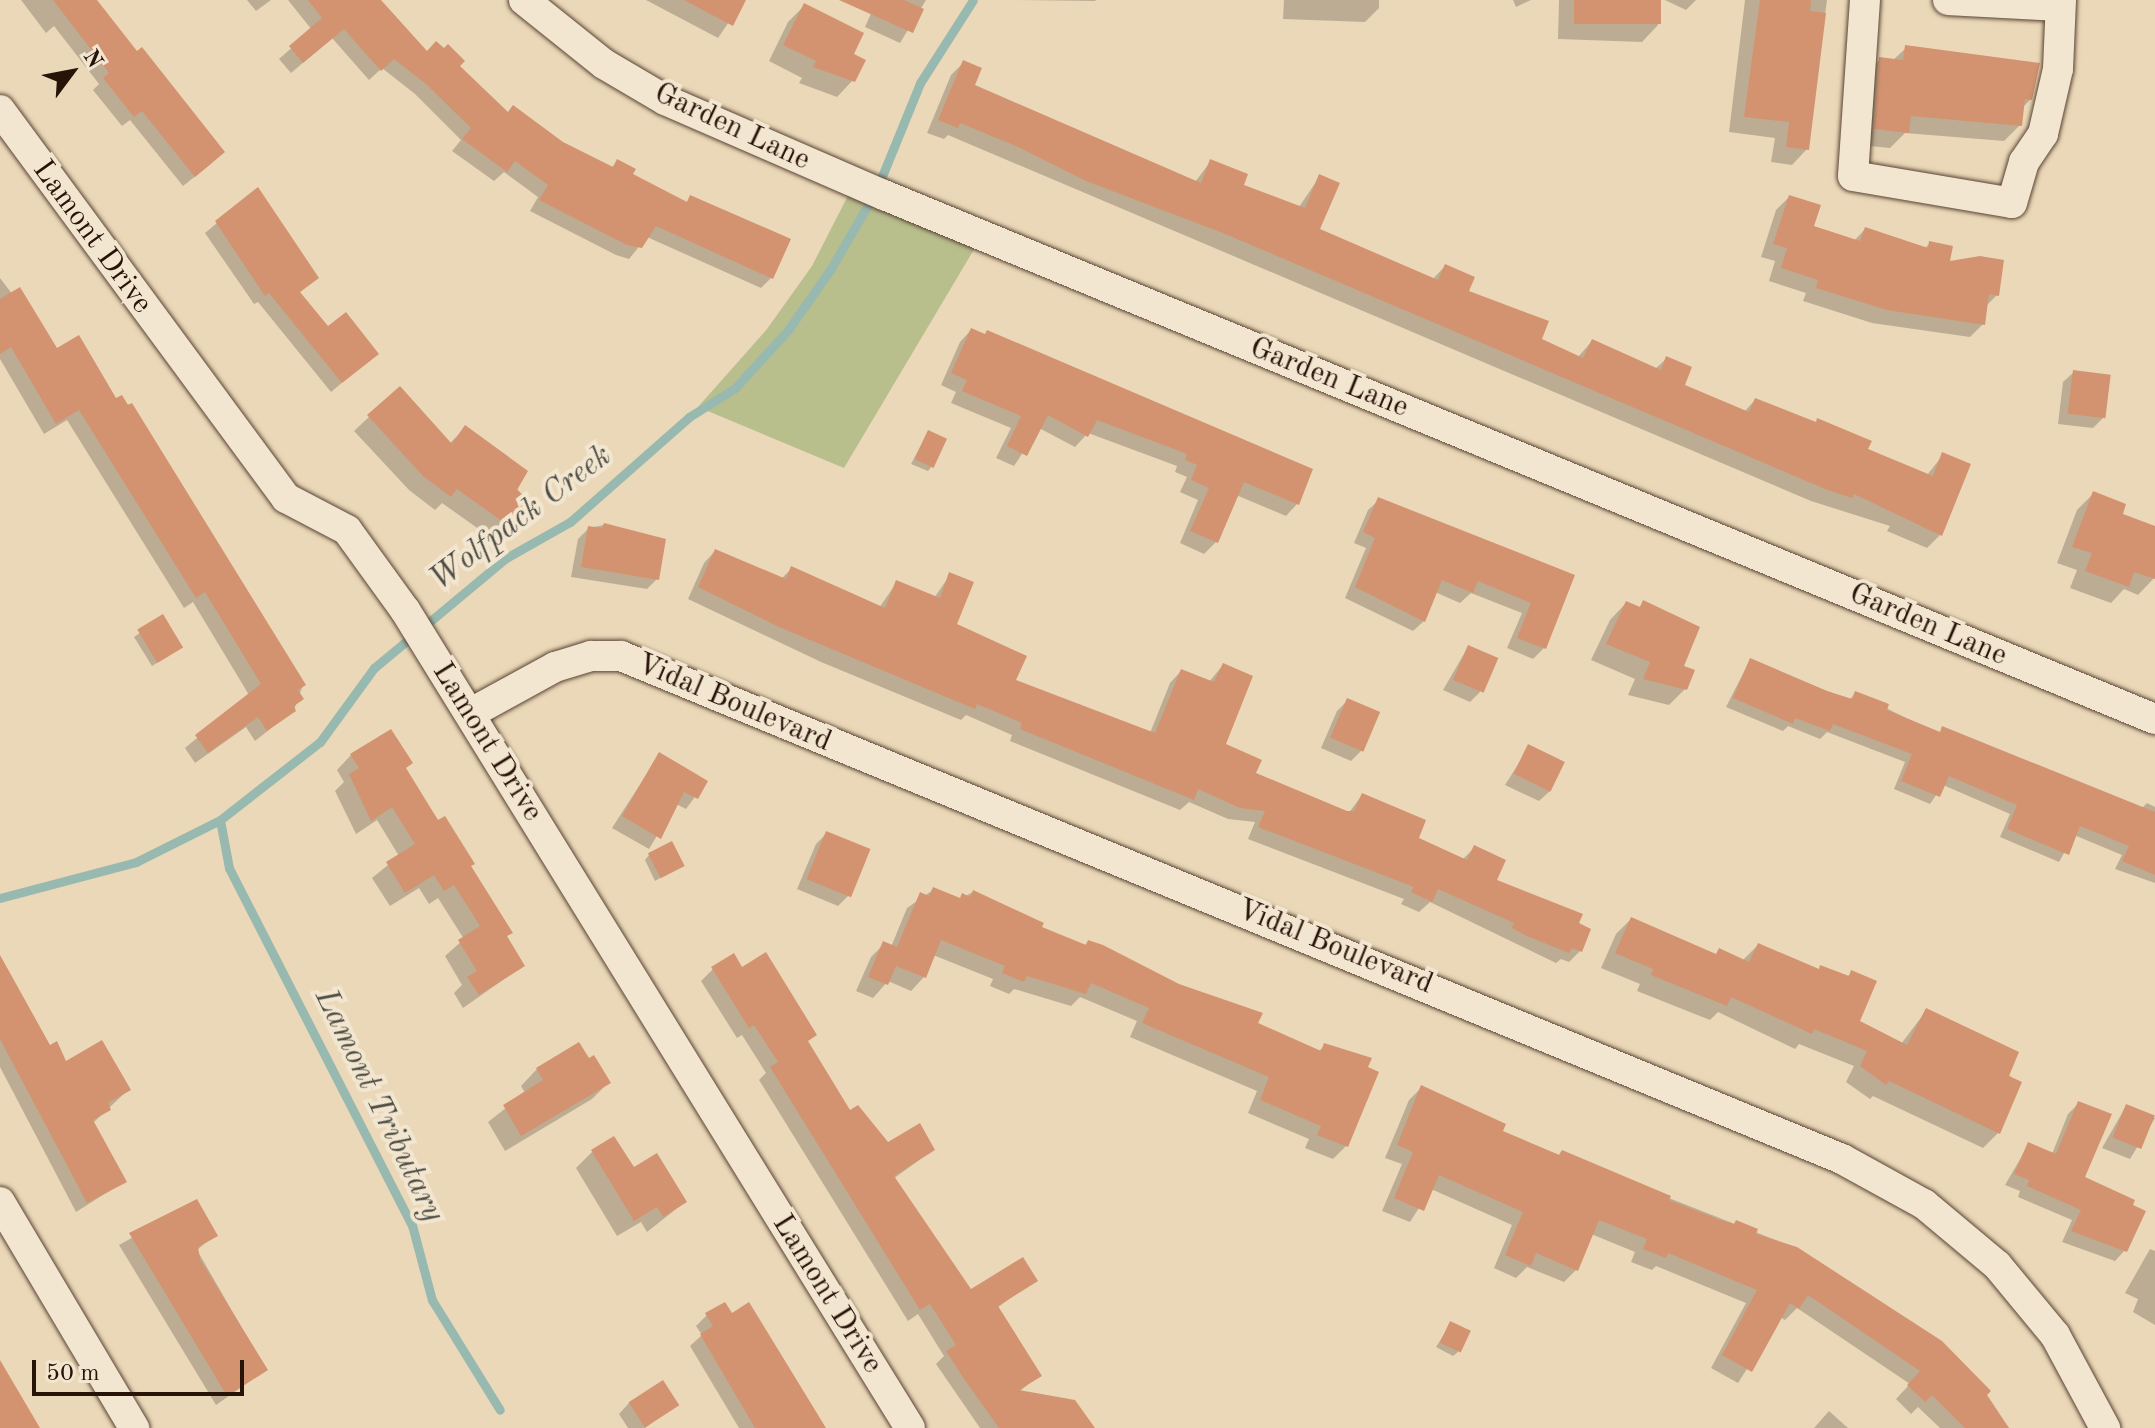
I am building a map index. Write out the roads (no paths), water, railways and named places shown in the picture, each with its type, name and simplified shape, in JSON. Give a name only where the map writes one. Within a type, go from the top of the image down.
[{"type":"street","name":"Garden Lane","points":[[524,0],[604,64],[665,100],[876,192],[2155,719]]},
{"type":"street","points":[[1865,0],[1853,176],[2012,203],[2024,162],[2043,134],[2058,69],[2060,3],[1948,0]]},
{"type":"street","name":"Lamont Drive","points":[[0,110],[286,498],[347,530],[405,610],[910,1428]]},
{"type":"street","name":"Vidal Boulevard","points":[[471,713],[571,660],[621,656],[1842,1159],[1924,1204],[1997,1265],[2055,1335],[2105,1428]]},
{"type":"street","points":[[0,1202],[134,1428]]},
{"type":"waterway","name":"Wolfpack Creek","points":[[0,898],[136,862],[220,820],[320,742],[374,668],[506,558],[570,522],[689,417],[735,388],[788,330],[830,270],[876,191],[920,83],[973,0]]},
{"type":"waterway","name":"Lamont Tributary","points":[[220,820],[229,868],[412,1225],[432,1300],[500,1410]]}]
